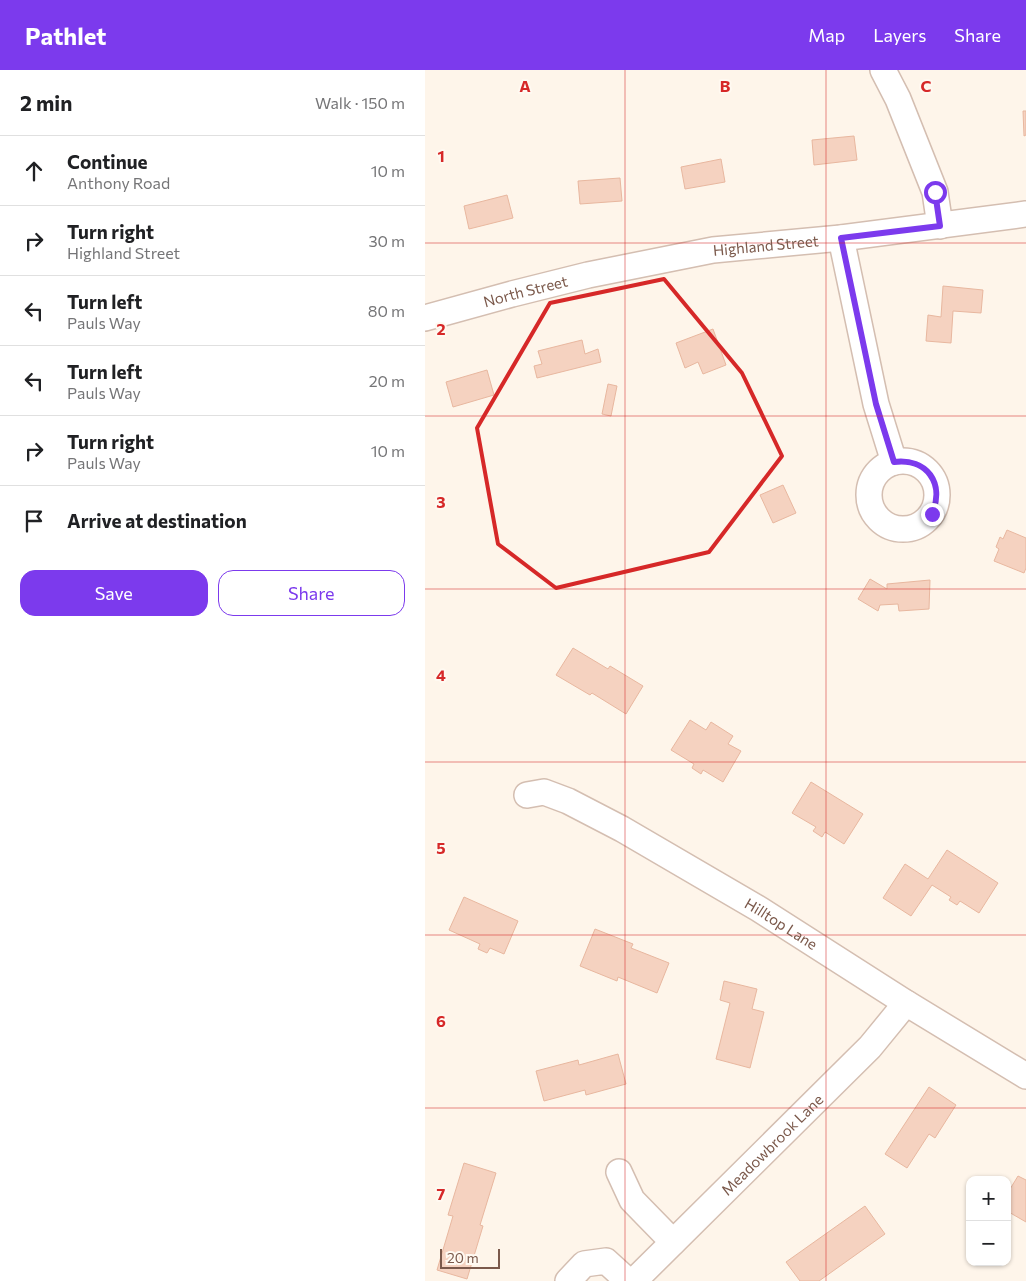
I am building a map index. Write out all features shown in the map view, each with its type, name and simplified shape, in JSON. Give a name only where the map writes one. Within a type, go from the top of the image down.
[{"type":"street","points":[[883,70],[898,99],[935,192],[940,226]]},
{"type":"street","name":"Highland Street","points":[[625,268],[713,250],[841,238],[1026,214]]},
{"type":"street","points":[[841,238],[876,404],[894,462]]},
{"type":"street","name":"North Street","points":[[425,318],[512,294],[625,268]]},
{"type":"street","name":"Hilltop Lane","points":[[527,795],[545,792],[568,801],[622,829],[759,909],[906,1003],[1026,1076]]},
{"type":"street","name":"Meadowbrook Lane","points":[[634,1281],[870,1047],[906,1003]]},
{"type":"street","points":[[619,1172],[632,1200],[673,1242]]},
{"type":"street","points":[[568,1281],[584,1264],[606,1261],[628,1281]]},
{"type":"highlighted area","points":[[664,279],[742,373],[782,456],[709,552],[556,588],[498,544],[477,428],[550,303]]},
{"type":"building","points":[[1023,111],[1026,111],[1026,135],[1024,136]]},
{"type":"building","points":[[854,136],[857,160],[814,165],[812,140]]},
{"type":"building","points":[[721,159],[725,182],[685,189],[681,167]]},
{"type":"building","points":[[620,178],[622,201],[580,204],[578,181]]},
{"type":"building","points":[[507,195],[513,218],[469,229],[464,206]]},
{"type":"building","points":[[943,286],[983,290],[981,313],[953,311],[951,343],[926,341],[928,315],[941,317]]},
{"type":"building","points":[[713,329],[726,365],[703,374],[698,362],[685,368],[676,343]]},
{"type":"building","points":[[582,340],[585,354],[598,349],[601,362],[537,378],[534,366],[542,364],[538,351]]},
{"type":"building","points":[[487,370],[494,395],[453,407],[446,382]]},
{"type":"building","points":[[608,384],[617,386],[611,416],[602,414]]},
{"type":"building","points":[[783,485],[796,513],[773,523],[760,495]]},
{"type":"building","points":[[1007,530],[1026,538],[1026,568],[1024,573],[994,561],[999,549],[996,547],[1000,537],[1003,539]]},
{"type":"building","points":[[870,579],[887,589],[887,584],[930,580],[929,609],[899,611],[898,604],[880,605],[878,611],[858,599]]},
{"type":"building","points":[[573,648],[608,669],[610,666],[643,686],[626,714],[592,693],[590,695],[556,675]]},
{"type":"building","points":[[690,720],[706,730],[711,722],[733,736],[728,744],[741,751],[723,782],[703,770],[701,774],[692,768],[694,764],[671,750]]},
{"type":"building","points":[[811,782],[863,814],[844,844],[825,832],[822,837],[813,831],[816,827],[792,813]]},
{"type":"building","points":[[947,850],[998,883],[979,913],[960,901],[957,905],[949,900],[951,897],[932,885],[911,916],[883,898],[905,864],[928,879]]},
{"type":"building","points":[[464,897],[518,921],[504,954],[490,948],[487,953],[478,949],[480,944],[449,930]]},
{"type":"building","points":[[595,929],[633,944],[631,948],[669,963],[657,993],[618,977],[617,981],[580,966]]},
{"type":"building","points":[[724,981],[757,989],[752,1009],[764,1012],[750,1068],[716,1059],[730,1003],[720,1000]]},
{"type":"building","points":[[618,1054],[626,1084],[586,1095],[585,1090],[544,1101],[536,1071],[578,1060],[579,1065]]},
{"type":"building","points":[[929,1087],[956,1105],[935,1138],[929,1134],[907,1168],[885,1154]]},
{"type":"building","points":[[464,1163],[496,1173],[480,1225],[483,1226],[467,1279],[437,1270],[453,1216],[448,1215]]},
{"type":"building","points":[[1018,1176],[1026,1180],[1026,1222],[1011,1213],[1011,1187]]},
{"type":"building","points":[[865,1206],[885,1234],[819,1281],[800,1281],[786,1262]]},
{"type":"route","points":[[932,514],[937,503],[937,491],[934,480],[927,470],[906,460],[894,462],[876,404],[841,238],[940,226],[935,192]]}]
